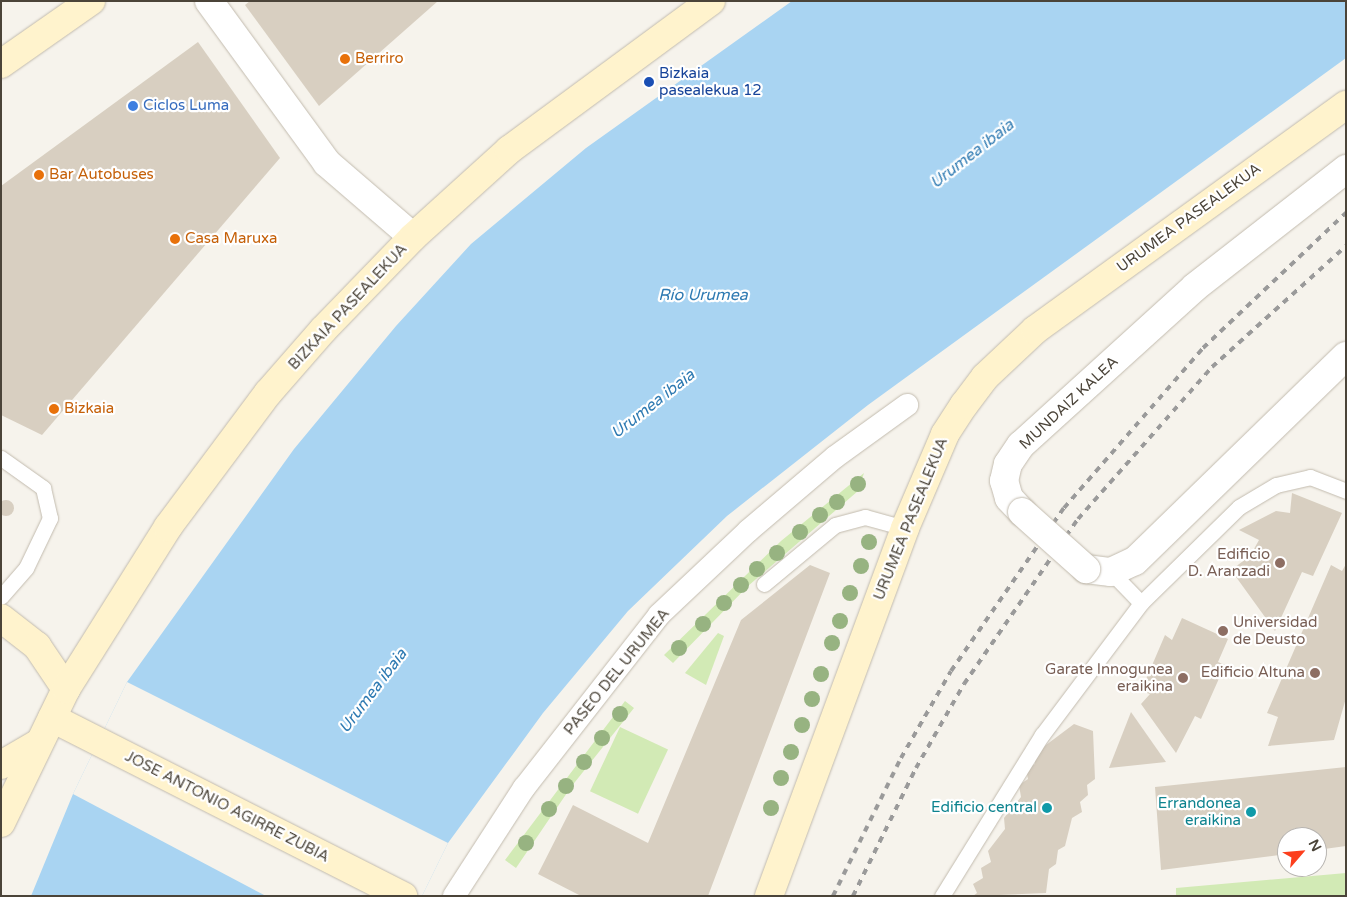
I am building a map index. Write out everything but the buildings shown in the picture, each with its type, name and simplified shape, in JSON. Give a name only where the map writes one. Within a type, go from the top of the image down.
[{"type":"main road","points":[[1,64],[91,1]]},
{"type":"main road","name":"BIZKAIA PASEALEKUA","points":[[39,743],[66,690],[168,527],[217,459],[323,330],[413,237],[576,97],[711,1]]},
{"type":"main road","name":"URUMEA PASEALEKUA","points":[[769,893],[905,528],[945,434],[1008,352],[1346,105]]},
{"type":"main road","points":[[1,618],[33,641],[66,690]]},
{"type":"main road","name":"JOSE ANTONIO AGIRRE ZUBIA","points":[[52,718],[402,896]]},
{"type":"main road","points":[[1,766],[39,743]]},
{"type":"main road","points":[[1,823],[39,743]]},
{"type":"street","points":[[209,1],[326,163],[413,237]]},
{"type":"street","name":"MUNDAIZ KALEA","points":[[1098,571],[1022,512],[1009,498],[1004,482],[1008,464],[1021,445],[1195,287],[1346,169]]},
{"type":"street","points":[[1098,571],[1136,561],[1346,356]]},
{"type":"street","name":"PASEO DEL URUMEA","points":[[454,896],[524,788],[660,615],[748,531],[835,458],[907,404]]},
{"type":"lane","points":[[1,458],[43,488],[50,518],[26,568],[1,597]]},
{"type":"lane","points":[[942,896],[1042,736],[1141,603],[1239,507],[1276,484],[1310,477],[1346,491]]},
{"type":"lane","points":[[764,584],[835,525],[865,517],[905,528]]},
{"type":"lane","points":[[1098,571],[1141,603]]},
{"type":"green space","points":[[864,473],[858,491],[748,586],[673,663],[664,655],[781,541]]},
{"type":"green space","points":[[718,633],[724,636],[706,685],[685,673]]},
{"type":"green space","points":[[625,701],[634,708],[571,787],[516,868],[505,860]]},
{"type":"green space","points":[[620,727],[668,749],[638,814],[590,791]]},
{"type":"green space","points":[[1346,873],[1346,896],[1176,896],[1176,888],[1301,877],[1327,877],[1327,875]]},
{"type":"water","name":"Río Urumea","points":[[792,1],[1346,1],[1346,58],[868,405],[727,516],[628,611],[543,713],[448,843],[422,896],[31,896],[73,794],[127,682],[294,449],[396,326],[471,244],[586,148]]},
{"type":"pier","points":[[127,682],[448,843],[422,896],[266,896],[73,794]]},
{"type":"railway","points":[[833,896],[901,758],[951,671],[1064,508],[1203,348],[1346,213]]},
{"type":"railway","points":[[853,896],[916,768],[964,684],[1078,519],[1212,367],[1346,246]]},
{"type":"place","name":"Berriro","points":[[345,59]]},
{"type":"place","name":"Bizkaia pasealekua 12","points":[[649,82]]},
{"type":"place","name":"Ciclos Luma","points":[[133,106]]},
{"type":"place","name":"Bar Autobuses","points":[[39,175]]},
{"type":"place","name":"Casa Maruxa","points":[[175,239]]},
{"type":"place","name":"Bizkaia","points":[[54,409]]},
{"type":"place","name":"Edificio D. Aranzadi","points":[[1280,563]]},
{"type":"place","name":"Universidad de Deusto","points":[[1223,631]]},
{"type":"place","name":"Edificio Altuna","points":[[1315,673]]},
{"type":"place","name":"Garate Innogunea eraikina","points":[[1183,678]]},
{"type":"place","name":"Edificio central","points":[[1047,808]]},
{"type":"place","name":"Errandonea eraikina","points":[[1251,812]]},
{"type":"water label","name":"Urumea ibaia","points":[[972,154]]},
{"type":"water label","name":"Urumea ibaia","points":[[653,404]]},
{"type":"water label","name":"Urumea ibaia","points":[[373,691]]}]
